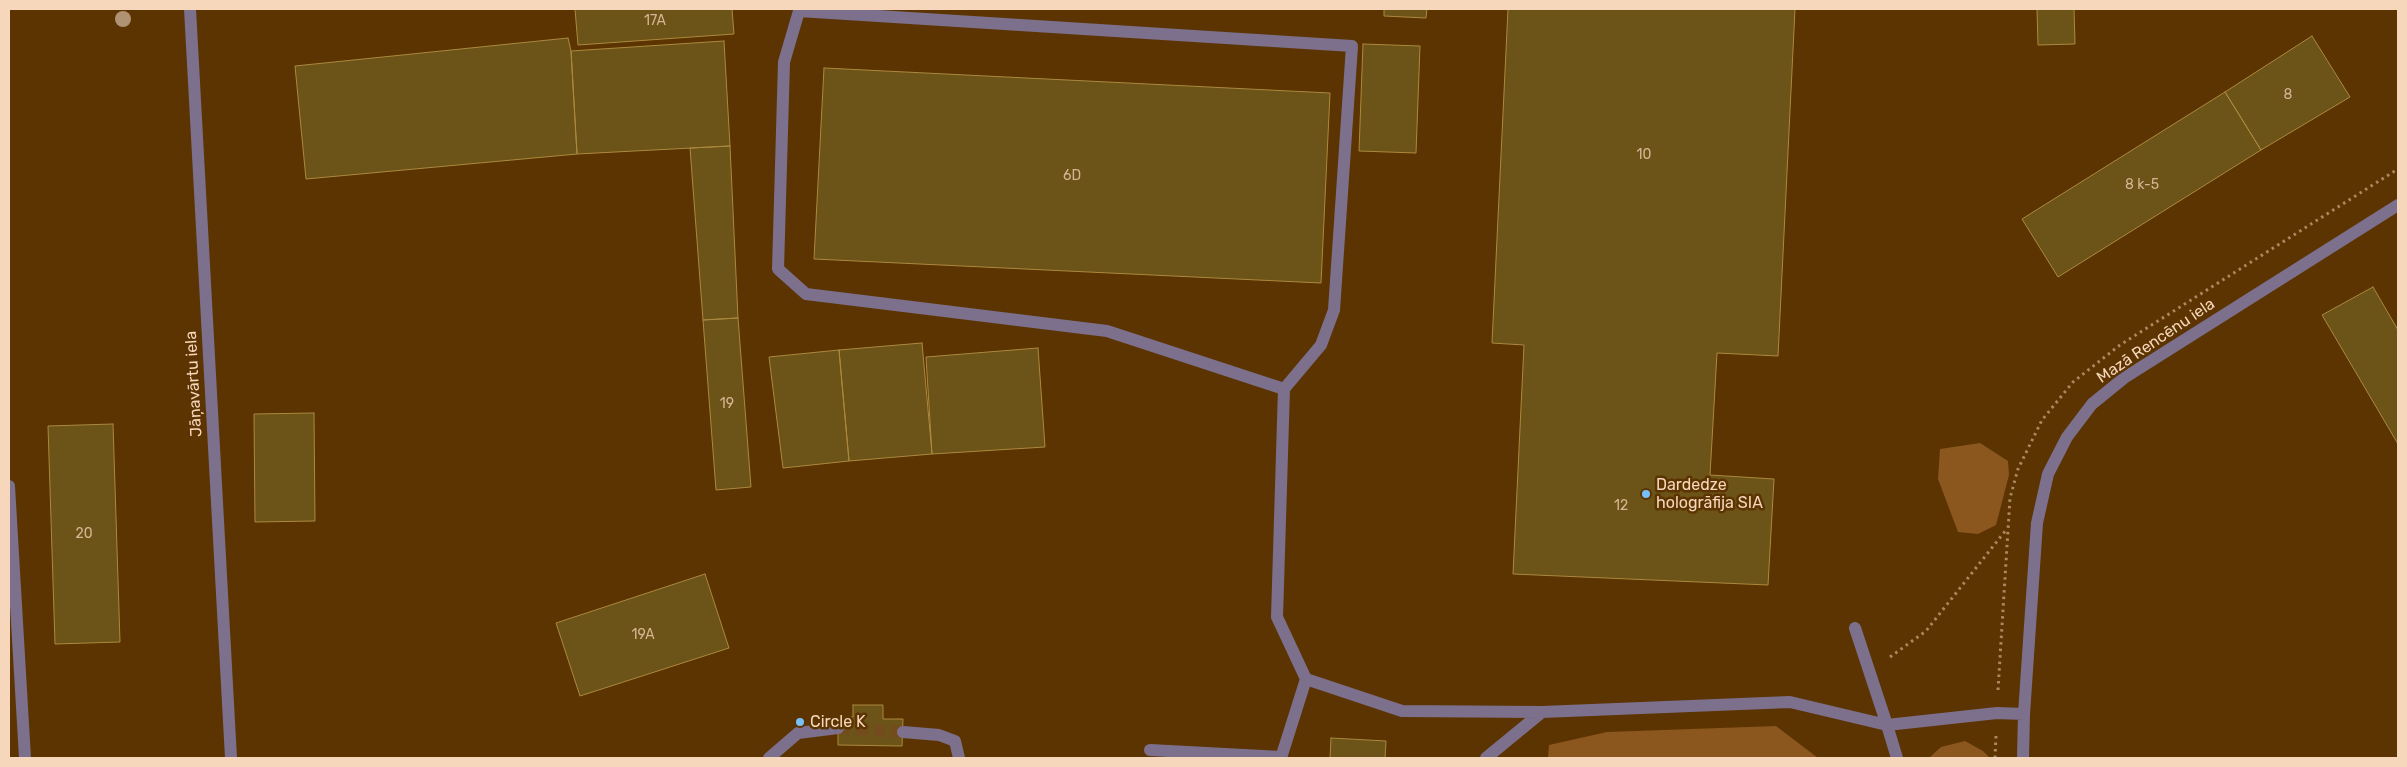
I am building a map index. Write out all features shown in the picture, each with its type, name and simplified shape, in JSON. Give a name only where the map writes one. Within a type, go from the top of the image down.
[{"type":"street","name":"Jāņavārtu iela","points":[[190,9],[231,758]]},
{"type":"street","points":[[1150,750],[1281,757],[1306,679],[1277,617],[1284,388],[1320,345],[1334,310],[1352,46],[799,11],[784,62],[778,269],[806,294],[1107,330],[1284,388]]},
{"type":"street","name":"Mazā Rencēnu iela","points":[[2023,758],[2024,714],[2037,523],[2048,474],[2067,437],[2092,404],[2124,378],[2398,205]]},
{"type":"street","points":[[9,486],[25,758]]},
{"type":"street","points":[[1855,628],[1897,758]]},
{"type":"street","points":[[1306,679],[1402,711],[1542,712],[1790,702],[1887,725],[1997,713],[2024,714]]},
{"type":"street","points":[[1486,758],[1542,712]]},
{"type":"street","points":[[769,758],[798,733],[838,728]]},
{"type":"street","points":[[903,732],[939,736],[956,741],[959,758]]},
{"type":"path","points":[[1868,670],[1926,631],[2007,530]]},
{"type":"shaded area","points":[[1980,443],[2008,461],[2009,475],[1996,525],[1978,534],[1958,532],[1938,479],[1940,449]]},
{"type":"shaded area","points":[[1776,726],[1818,758],[1548,758],[1549,745],[1607,732]]},
{"type":"shaded area","points":[[1965,741],[1983,751],[1990,758],[1929,758],[1941,747]]},
{"type":"building","points":[[575,9],[732,9],[734,34],[578,45]]},
{"type":"building","points":[[1384,9],[1427,9],[1426,18],[1384,16]]},
{"type":"building","points":[[1508,9],[1795,9],[1778,356],[1717,353],[1710,475],[1774,479],[1768,585],[1513,574],[1524,345],[1492,343]]},
{"type":"building","points":[[2037,9],[2074,9],[2075,44],[2038,45]]},
{"type":"building","points":[[2312,36],[2350,97],[2261,150],[2225,92]]},
{"type":"building","points":[[568,38],[571,51],[577,154],[306,179],[295,66]]},
{"type":"building","points":[[724,41],[730,146],[577,154],[571,51]]},
{"type":"building","points":[[1363,44],[1420,46],[1416,153],[1359,151]]},
{"type":"building","points":[[824,68],[1330,93],[1321,283],[814,259]]},
{"type":"building","points":[[2225,92],[2261,150],[2058,277],[2022,219]]},
{"type":"building","points":[[730,146],[738,318],[703,320],[690,148]]},
{"type":"building","points":[[2373,287],[2398,330],[2398,444],[2322,315]]},
{"type":"building","points":[[738,318],[751,487],[716,490],[703,320]]},
{"type":"building","points":[[922,343],[932,454],[849,461],[839,350]]},
{"type":"building","points":[[1038,348],[1045,447],[932,454],[926,357]]},
{"type":"building","points":[[839,350],[849,461],[783,468],[769,357]]},
{"type":"building","points":[[314,413],[315,521],[255,522],[254,414]]},
{"type":"building","points":[[113,424],[120,642],[55,644],[48,426]]},
{"type":"building","points":[[705,574],[729,648],[580,696],[556,623]]},
{"type":"building","points":[[853,705],[883,705],[883,719],[903,719],[902,746],[838,745],[838,717],[853,717]]},
{"type":"building","points":[[1331,738],[1386,741],[1385,758],[1330,758]]},
{"type":"tunnel","points":[[838,728],[903,732]]},
{"type":"place","name":"Dardedze hologrāfija SIA","points":[[1646,494]]},
{"type":"place","name":"Circle K","points":[[800,722]]}]
